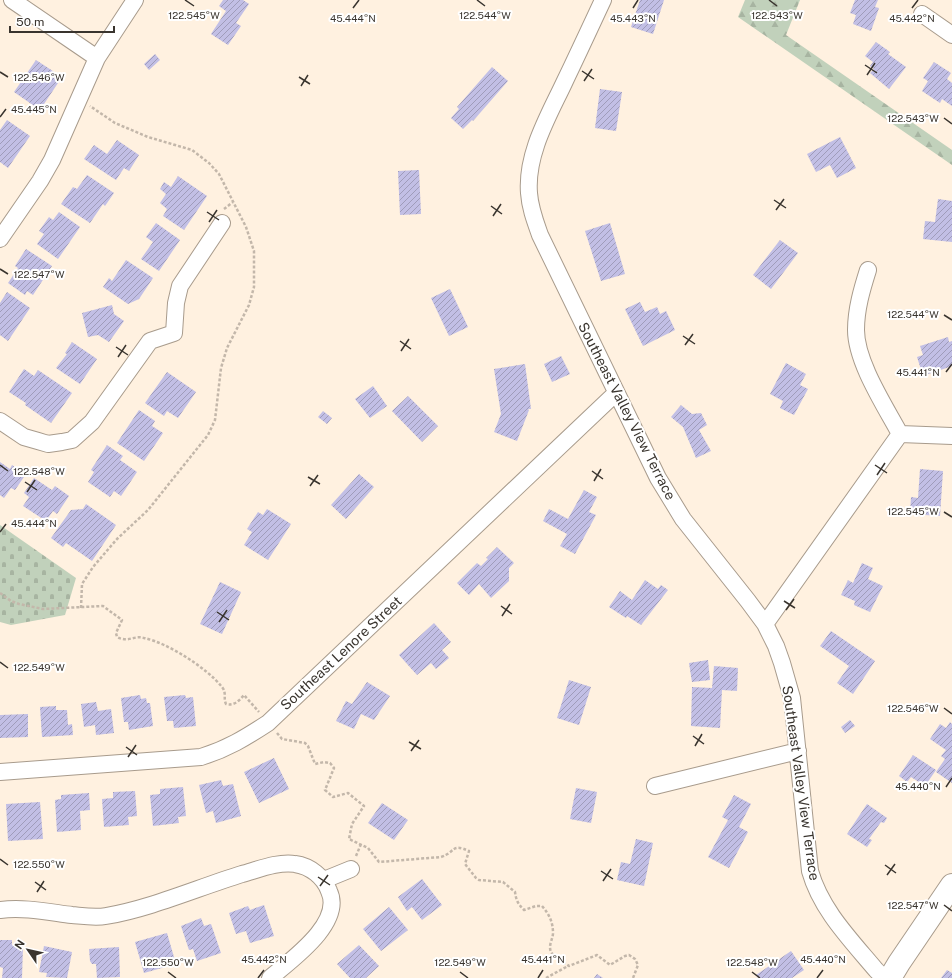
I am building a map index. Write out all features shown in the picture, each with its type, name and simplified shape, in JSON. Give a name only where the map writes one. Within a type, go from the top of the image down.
[{"type":"street","points":[[12,0],[97,58]]},
{"type":"street","points":[[0,239],[40,181],[52,160],[97,58],[135,0]]},
{"type":"street","name":"Southeast Valley View Terrace","points":[[603,0],[540,134],[529,174],[531,207],[540,234],[658,478],[683,519],[748,602],[764,624],[776,646],[788,680],[792,698],[810,871],[814,886],[831,916],[884,978]]},
{"type":"street","points":[[922,14],[952,35]]},
{"type":"street","points":[[0,421],[24,437],[48,444],[72,440],[92,422],[150,341],[174,333],[176,303],[180,286],[222,223]]},
{"type":"street","points":[[868,270],[859,298],[856,331],[860,353],[869,376],[900,434]]},
{"type":"street","name":"Southeast Lenore Street","points":[[0,772],[201,757],[218,752],[243,740],[268,723],[290,703],[616,393]]},
{"type":"street","points":[[900,434],[952,436]]},
{"type":"street","points":[[764,624],[900,434]]},
{"type":"street","points":[[655,786],[798,751]]},
{"type":"street","points":[[0,910],[21,908],[83,916],[104,916],[165,900],[208,884],[262,868],[294,863],[303,865],[324,880],[333,902],[330,914],[324,926],[308,945],[270,978]]},
{"type":"street","points":[[324,880],[351,869]]},
{"type":"street","points":[[890,978],[952,885]]},
{"type":"path","points":[[0,593],[11,601],[19,604],[43,609],[103,606],[122,620],[116,633],[117,637],[122,640],[142,637],[156,641],[187,657],[223,687],[226,693],[226,704],[234,704],[244,695],[262,715]]},
{"type":"path","points":[[274,730],[282,739],[304,743],[308,746],[315,764],[324,762],[330,763],[334,768],[325,790],[333,797],[348,793],[364,806],[352,824],[349,839],[368,848],[379,862],[441,857],[448,855],[455,847],[460,847],[469,851],[465,864],[476,878],[482,881],[503,882],[515,892],[515,898],[524,910],[536,906],[542,906],[550,915],[553,932],[550,950],[554,956],[568,966]]},
{"type":"path","points":[[546,978],[568,966],[597,955],[610,965],[629,955],[635,959],[638,965],[633,978]]},
{"type":"green space","points":[[745,0],[800,0],[786,35],[952,150],[952,165],[738,17]]},
{"type":"green space","points":[[0,525],[76,578],[65,615],[11,625],[0,622]]},
{"type":"building","points":[[223,0],[243,0],[249,4],[236,23],[241,26],[228,45],[211,34],[226,11],[219,6]]},
{"type":"building","points":[[640,0],[664,0],[653,34],[631,27]]},
{"type":"building","points":[[855,0],[878,0],[875,7],[879,8],[871,31],[853,24],[856,15],[850,13]]},
{"type":"building","points":[[876,42],[890,52],[888,54],[906,67],[889,89],[870,73],[874,69],[870,66],[873,62],[865,56]]},
{"type":"building","points":[[155,54],[160,60],[149,70],[144,64]]},
{"type":"building","points":[[36,60],[62,77],[40,110],[14,92]]},
{"type":"building","points":[[934,62],[951,73],[947,79],[952,83],[952,106],[942,99],[940,103],[922,91],[928,81],[923,78]]},
{"type":"building","points":[[492,67],[508,81],[473,121],[472,120],[463,129],[451,118],[459,109],[457,107]]},
{"type":"building","points":[[600,89],[622,92],[616,131],[595,128]]},
{"type":"building","points":[[7,120],[30,136],[8,168],[0,162],[0,130]]},
{"type":"building","points":[[840,137],[856,168],[837,178],[830,165],[816,172],[807,154]]},
{"type":"building","points":[[117,140],[139,155],[129,171],[124,168],[116,180],[84,159],[94,145],[107,154]]},
{"type":"building","points":[[419,170],[421,214],[400,215],[398,171]]},
{"type":"building","points":[[87,175],[114,193],[105,206],[103,204],[90,223],[61,204],[73,187],[77,189]]},
{"type":"building","points":[[178,176],[207,196],[184,230],[163,216],[167,209],[160,203],[166,194],[160,189],[164,182],[171,187]]},
{"type":"building","points":[[938,199],[952,201],[952,242],[923,239],[925,221],[935,222]]},
{"type":"building","points":[[59,212],[80,227],[58,259],[37,244],[44,234],[39,231],[49,217],[53,220]]},
{"type":"building","points":[[156,223],[180,240],[159,271],[141,259],[153,242],[146,237]]},
{"type":"building","points":[[610,223],[625,274],[601,281],[585,231]]},
{"type":"building","points":[[780,240],[798,253],[771,289],[753,275]]},
{"type":"building","points":[[26,249],[52,266],[33,295],[27,291],[25,295],[8,283],[18,268],[15,266]]},
{"type":"building","points":[[126,260],[153,278],[139,299],[128,304],[103,287],[109,278],[112,281]]},
{"type":"building","points":[[450,289],[468,327],[449,336],[431,298]]},
{"type":"building","points":[[7,292],[30,308],[8,341],[0,335],[0,303]]},
{"type":"building","points":[[640,302],[645,312],[657,307],[660,314],[666,311],[675,330],[643,346],[625,309]]},
{"type":"building","points":[[112,305],[114,314],[124,321],[109,342],[98,335],[88,337],[82,313]]},
{"type":"building","points":[[948,337],[949,342],[952,341],[952,366],[923,376],[917,357],[923,355],[920,346]]},
{"type":"building","points":[[72,342],[97,359],[80,384],[56,368],[67,354],[65,353]]},
{"type":"building","points":[[561,356],[570,374],[552,382],[544,364]]},
{"type":"building","points":[[786,363],[806,374],[800,385],[808,389],[794,415],[780,408],[783,401],[770,394]]},
{"type":"building","points":[[525,364],[531,409],[528,409],[529,410],[517,441],[494,432],[501,414],[494,369]]},
{"type":"building","points":[[24,369],[34,376],[38,370],[72,393],[51,423],[25,405],[26,403],[9,392]]},
{"type":"building","points":[[167,372],[196,392],[178,418],[167,411],[164,416],[145,403]]},
{"type":"building","points":[[373,386],[387,406],[370,418],[355,399]]},
{"type":"building","points":[[408,396],[438,426],[422,442],[392,411]]},
{"type":"building","points":[[681,405],[692,414],[701,413],[707,425],[699,430],[711,451],[696,458],[683,427],[671,417]]},
{"type":"building","points":[[139,410],[155,421],[152,426],[163,433],[144,461],[117,443]]},
{"type":"building","points":[[323,411],[332,418],[327,424],[318,417]]},
{"type":"building","points":[[107,445],[123,456],[120,460],[137,472],[121,496],[114,491],[110,497],[88,482],[94,472],[91,470]]},
{"type":"building","points":[[0,462],[10,469],[12,465],[26,474],[15,490],[11,488],[4,498],[0,495]]},
{"type":"building","points":[[920,469],[943,471],[940,516],[910,514],[911,497],[918,498]]},
{"type":"building","points":[[359,474],[374,487],[346,519],[331,505]]},
{"type":"building","points":[[34,478],[52,490],[55,486],[69,496],[57,514],[53,511],[46,521],[23,506],[29,497],[24,493]]},
{"type":"building","points":[[584,490],[597,497],[589,512],[596,515],[575,554],[560,546],[567,534],[543,521],[549,509],[568,519]]},
{"type":"building","points":[[86,504],[116,525],[92,561],[66,543],[63,547],[51,538],[71,510],[83,509]]},
{"type":"building","points":[[267,509],[291,524],[268,560],[244,545],[252,532],[247,529],[258,512],[263,515]]},
{"type":"building","points":[[497,547],[514,563],[509,568],[509,581],[491,598],[479,584],[469,595],[457,583],[477,563],[481,566],[488,559],[486,558]]},
{"type":"building","points":[[862,563],[873,568],[868,579],[883,586],[870,612],[854,605],[855,601],[841,595],[848,580],[853,583]]},
{"type":"building","points":[[645,580],[658,589],[661,585],[668,590],[641,625],[627,616],[626,618],[609,607],[620,591],[632,600]]},
{"type":"building","points":[[220,582],[241,592],[222,634],[200,624]]},
{"type":"building","points":[[434,623],[451,642],[442,650],[449,658],[436,669],[431,663],[417,675],[399,655]]},
{"type":"building","points":[[831,631],[875,661],[853,694],[837,683],[849,666],[820,646]]},
{"type":"building","points":[[708,660],[710,680],[692,682],[689,663]]},
{"type":"building","points":[[714,666],[738,668],[737,691],[722,690],[720,728],[691,726],[692,687],[712,688]]},
{"type":"building","points":[[569,680],[591,687],[579,725],[557,718]]},
{"type":"building","points":[[367,682],[390,696],[374,720],[361,714],[354,729],[336,721],[346,701],[352,704]]},
{"type":"building","points":[[140,695],[141,699],[146,698],[147,703],[150,703],[153,726],[129,730],[128,722],[124,722],[121,698]]},
{"type":"building","points":[[185,695],[186,698],[193,697],[196,726],[174,728],[173,721],[167,721],[164,697]]},
{"type":"building","points":[[96,702],[98,711],[111,709],[114,733],[96,735],[95,725],[84,727],[81,704]]},
{"type":"building","points":[[56,706],[56,710],[67,710],[68,725],[72,724],[73,735],[42,737],[40,707]]},
{"type":"building","points":[[28,714],[28,737],[0,738],[0,715]]},
{"type":"building","points":[[850,720],[855,726],[845,733],[841,727]]},
{"type":"building","points":[[950,722],[952,724],[952,783],[936,772],[945,759],[941,756],[946,750],[930,739],[940,724],[946,728]]},
{"type":"building","points":[[913,755],[936,770],[925,786],[911,777],[907,782],[899,776]]},
{"type":"building","points":[[274,758],[289,789],[259,803],[244,772]]},
{"type":"building","points":[[221,780],[223,786],[233,784],[241,816],[216,823],[213,811],[206,813],[199,785]]},
{"type":"building","points":[[183,787],[186,816],[178,817],[179,823],[153,826],[150,795],[160,794],[160,789]]},
{"type":"building","points":[[576,788],[597,792],[591,823],[570,819]]},
{"type":"building","points":[[135,791],[137,816],[128,817],[129,825],[104,827],[102,799],[113,798],[113,792]]},
{"type":"building","points":[[89,793],[90,810],[80,811],[81,830],[57,832],[55,800],[61,799],[61,795]]},
{"type":"building","points":[[734,795],[751,804],[739,827],[748,832],[729,868],[708,857],[728,820],[722,817]]},
{"type":"building","points":[[40,802],[43,839],[8,841],[6,804]]},
{"type":"building","points":[[382,803],[408,820],[394,840],[368,823]]},
{"type":"building","points":[[867,804],[887,818],[884,823],[881,822],[869,839],[872,840],[867,847],[847,834]]},
{"type":"building","points":[[636,839],[653,843],[644,886],[617,880],[621,862],[630,864]]},
{"type":"building","points":[[422,879],[442,905],[422,920],[412,907],[407,911],[398,897]]},
{"type":"building","points":[[264,905],[274,936],[250,943],[246,931],[236,934],[229,913],[248,906],[250,910]]},
{"type":"building","points":[[389,907],[408,930],[381,951],[363,929]]},
{"type":"building","points":[[201,918],[204,926],[211,924],[221,953],[197,961],[193,949],[189,950],[181,926]]},
{"type":"building","points":[[167,933],[176,964],[144,973],[135,942]]},
{"type":"building","points":[[0,940],[12,940],[12,945],[23,946],[22,978],[2,978],[3,968],[0,967]]},
{"type":"building","points":[[359,945],[379,966],[366,978],[350,978],[337,964]]},
{"type":"building","points":[[44,946],[72,952],[67,978],[46,977],[47,973],[39,972]]},
{"type":"building","points":[[119,947],[120,977],[97,978],[96,964],[92,964],[90,961],[89,949]]},
{"type":"building","points":[[791,951],[804,970],[792,978],[758,978],[756,975]]},
{"type":"building","points":[[947,970],[952,973],[952,978],[941,978]]},
{"type":"building","points":[[597,974],[603,978],[594,978]]}]
